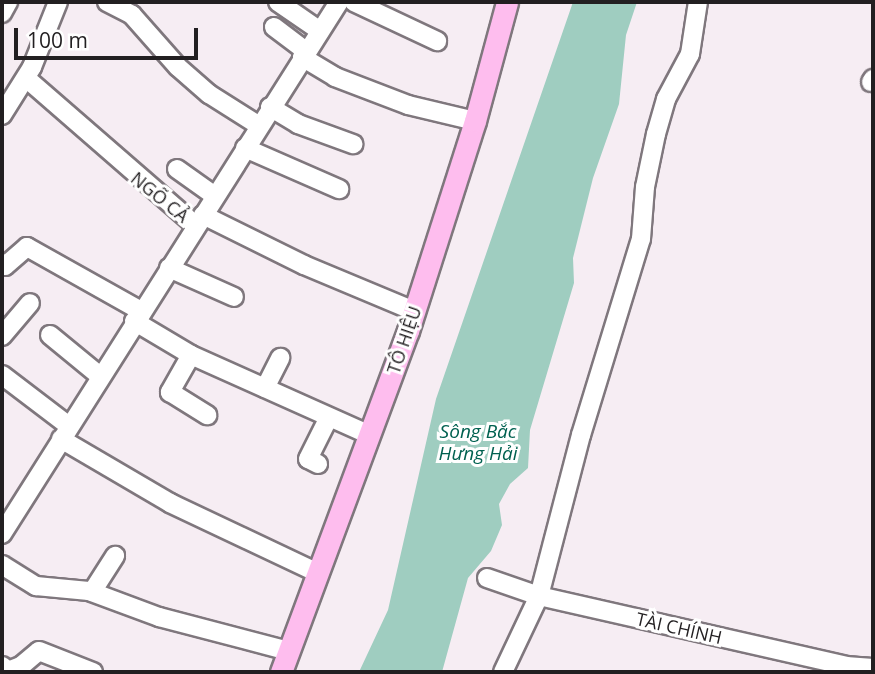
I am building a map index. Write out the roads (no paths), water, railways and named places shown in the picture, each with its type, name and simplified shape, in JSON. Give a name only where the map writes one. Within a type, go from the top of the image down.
[{"type":"main road","name":"TÔ HIỆU","points":[[281,672],[414,311],[475,121],[507,2]]},
{"type":"street","points":[[2,13],[8,2]]},
{"type":"street","points":[[2,116],[26,78],[58,2]]},
{"type":"street","points":[[107,2],[132,15],[178,68],[209,94],[258,125]]},
{"type":"street","points":[[278,2],[320,31]]},
{"type":"street","points":[[4,522],[65,432],[245,148],[285,80],[339,2]]},
{"type":"street","points":[[354,2],[437,41]]},
{"type":"street","points":[[503,672],[538,596],[581,435],[641,239],[645,187],[656,134],[666,99],[690,54],[698,2]]},
{"type":"street","points":[[274,27],[304,54],[335,76],[408,105],[475,121]]},
{"type":"street","name":"NGÕ CẢ","points":[[26,78],[124,167],[199,221],[414,311]]},
{"type":"street","points":[[270,107],[298,124],[353,144]]},
{"type":"street","points":[[245,148],[339,189]]},
{"type":"street","points":[[177,169],[215,196]]},
{"type":"street","points":[[2,263],[5,266],[27,247],[138,316],[191,355],[328,419],[370,435]]},
{"type":"street","points":[[169,268],[234,297]]},
{"type":"street","points":[[2,336],[30,303]]},
{"type":"street","points":[[50,335],[100,376]]},
{"type":"street","points":[[191,355],[170,392],[207,415]]},
{"type":"street","points":[[265,388],[280,358]]},
{"type":"street","points":[[2,375],[65,432],[170,503],[318,573]]},
{"type":"street","points":[[318,464],[308,459],[328,419]]},
{"type":"street","points":[[92,592],[115,556]]},
{"type":"street","points":[[2,565],[36,586],[92,592],[159,617],[289,651]]},
{"type":"street","name":"TÀI CHÍNH","points":[[487,578],[538,596],[846,666],[873,668]]},
{"type":"street","points":[[2,666],[8,671],[21,666],[40,651],[93,672]]},
{"type":"water","name":"Sông Bắc Hưng Hải","points":[[573,2],[637,2],[626,35],[619,104],[593,178],[573,258],[574,283],[530,430],[528,468],[510,484],[499,504],[502,525],[491,551],[468,578],[442,672],[359,672],[388,610],[436,399]]}]
